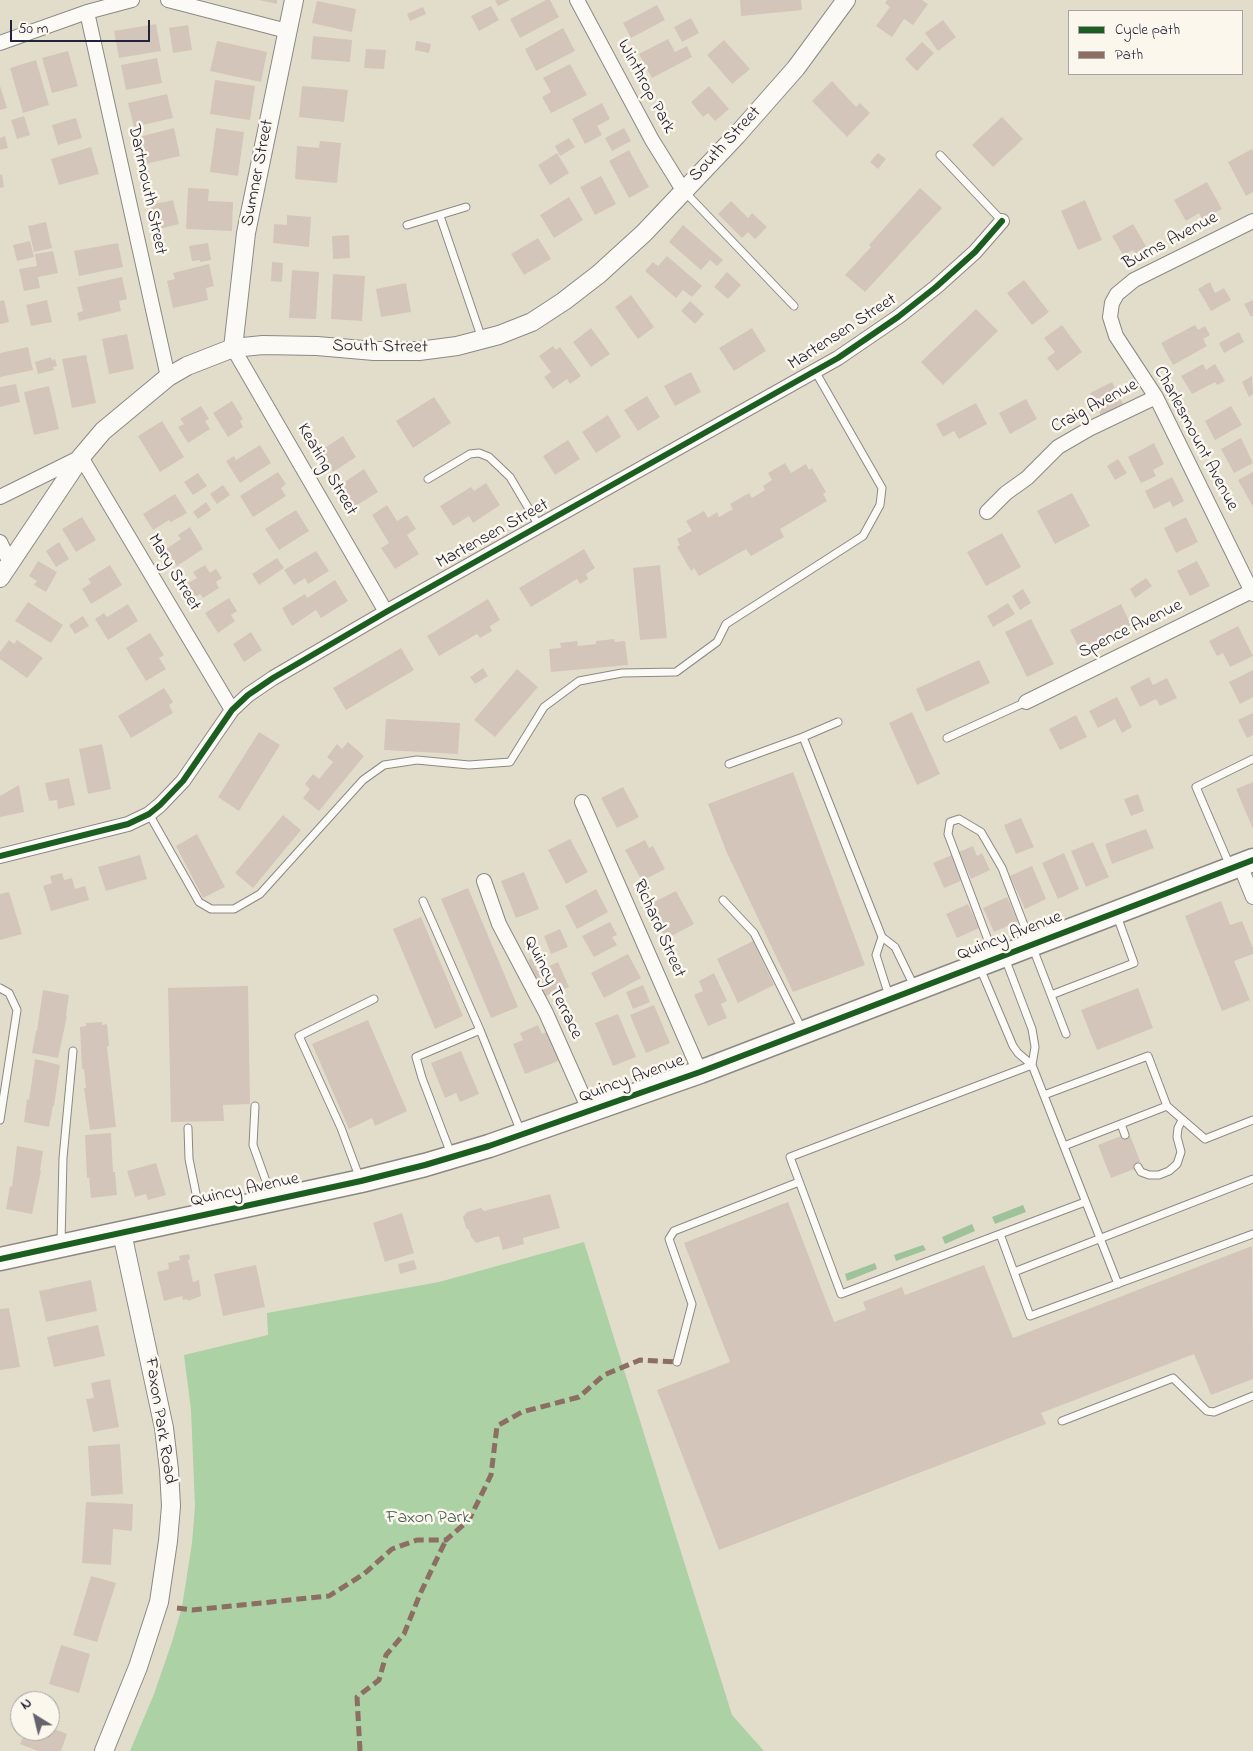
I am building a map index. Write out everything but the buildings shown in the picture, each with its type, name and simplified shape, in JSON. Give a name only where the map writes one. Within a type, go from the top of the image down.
[{"type":"main road","name":"Quincy Avenue","points":[[0,1259],[360,1181],[490,1146],[700,1072],[1242,864]]},
{"type":"street","points":[[0,43],[88,12],[132,0]]},
{"type":"street","points":[[168,0],[288,32]]},
{"type":"street","name":"Sumner Street","points":[[232,348],[246,233],[294,0]]},
{"type":"street","name":"Winthrop Park","points":[[578,0],[652,140],[683,190]]},
{"type":"street","name":"South Street","points":[[0,497],[81,457],[112,422],[168,377],[187,366],[232,348],[268,345],[419,351],[457,346],[482,340],[532,322],[564,301],[599,274],[644,233],[796,68],[846,0]]},
{"type":"street","name":"Dartmouth Street","points":[[88,12],[168,377]]},
{"type":"street","name":"Martensen Street","points":[[0,856],[128,824],[149,814],[183,782],[232,710],[248,695],[273,678],[386,612],[815,371],[863,342],[916,303],[975,252],[1002,221]]},
{"type":"street","name":"Burns Avenue","points":[[1112,303],[1117,294],[1134,280],[1253,221]]},
{"type":"street","name":"Charlesmount Avenue","points":[[1112,303],[1110,317],[1116,336],[1156,397],[1252,592]]},
{"type":"street","name":"Keating Street","points":[[232,348],[386,612]]},
{"type":"street","name":"Craig Avenue","points":[[987,512],[1006,492],[1027,478],[1058,447],[1156,397]]},
{"type":"street","points":[[0,578],[81,457]]},
{"type":"street","name":"Mary Street","points":[[81,457],[232,710]]},
{"type":"street","points":[[0,542],[10,563]]},
{"type":"street","name":"Spence Avenue","points":[[1026,702],[1252,592]]},
{"type":"street","name":"Richard Street","points":[[582,802],[700,1072]]},
{"type":"street","points":[[1242,864],[1253,897]]},
{"type":"street","name":"Quincy Terrace","points":[[484,880],[499,924],[546,1013],[590,1112]]},
{"type":"street","name":"Faxon Park Road","points":[[104,1751],[138,1667],[159,1602],[171,1506],[164,1428],[122,1233]]},
{"type":"lane","points":[[940,155],[1002,221]]},
{"type":"lane","points":[[683,190],[794,306]]},
{"type":"lane","points":[[407,225],[466,207]]},
{"type":"lane","points":[[440,216],[482,340]]},
{"type":"lane","points":[[149,814],[198,902],[210,909],[234,909],[260,894],[363,780],[384,765],[417,760],[469,765],[510,762],[544,706],[580,681],[622,673],[676,672],[717,642],[726,624],[863,536],[880,505],[882,488],[815,371]]},
{"type":"lane","points":[[428,479],[470,454],[479,453],[489,456],[510,477],[539,526]]},
{"type":"lane","points":[[947,738],[1026,702]]},
{"type":"lane","points":[[729,764],[838,722]]},
{"type":"lane","points":[[803,737],[882,937],[895,947],[915,989]]},
{"type":"lane","points":[[1242,864],[1196,787],[1253,759]]},
{"type":"lane","points":[[1066,1034],[998,861],[981,832],[959,819],[950,822],[948,834],[992,959],[1012,1046],[1032,1065],[1118,1284]]},
{"type":"lane","points":[[423,900],[480,1030],[522,1134]]},
{"type":"lane","points":[[723,900],[754,934],[803,1032]]},
{"type":"lane","points":[[1051,995],[1134,963],[1116,912]]},
{"type":"lane","points":[[882,937],[876,955],[890,998]]},
{"type":"lane","points":[[992,959],[1032,1030],[1035,1047],[1032,1065]]},
{"type":"lane","points":[[0,988],[9,994],[17,1010],[0,1120]]},
{"type":"lane","points":[[360,1181],[340,1128],[299,1036],[374,1000]]},
{"type":"lane","points":[[452,1157],[422,1078],[416,1056],[480,1030]]},
{"type":"lane","points":[[60,1246],[63,1158],[73,1051]]},
{"type":"lane","points":[[1044,1095],[1148,1056],[1167,1106],[1205,1139],[1253,1120]]},
{"type":"lane","points":[[1032,1065],[790,1157],[841,1294],[1086,1202]]},
{"type":"lane","points":[[255,1106],[253,1144],[272,1200]]},
{"type":"lane","points":[[1064,1146],[1167,1106]]},
{"type":"lane","points":[[1138,1167],[1142,1172],[1149,1175],[1159,1175],[1177,1164],[1181,1152],[1177,1138],[1178,1128],[1182,1120]]},
{"type":"lane","points":[[1121,1124],[1125,1135]]},
{"type":"lane","points":[[188,1128],[189,1159],[200,1216]]},
{"type":"lane","points":[[1014,1272],[1253,1179]]},
{"type":"lane","points":[[677,1362],[692,1304],[669,1239],[674,1231],[799,1182]]},
{"type":"lane","points":[[1000,1234],[1030,1316],[1253,1234]]},
{"type":"lane","points":[[1062,1421],[1173,1378],[1207,1411],[1214,1412],[1253,1396]]},
{"type":"green space","points":[[1023,1205],[1026,1212],[995,1224],[992,1217]]},
{"type":"green space","points":[[972,1224],[975,1231],[945,1244],[942,1237]]},
{"type":"green space","name":"Faxon Park","points":[[584,1242],[732,1715],[764,1751],[130,1751],[154,1694],[172,1642],[182,1607],[192,1543],[195,1506],[191,1410],[184,1355],[268,1335],[267,1313],[439,1282]]},
{"type":"green space","points":[[923,1245],[926,1250],[896,1261],[894,1255]]},
{"type":"green space","points":[[875,1263],[877,1269],[847,1281],[845,1274]]},
{"type":"marked path","points":[[177,1608],[192,1610],[329,1596],[364,1574],[392,1549],[417,1540],[446,1540],[469,1520],[491,1475],[497,1426],[522,1412],[579,1397],[604,1375],[640,1360],[677,1362]]},
{"type":"marked path","points":[[360,1751],[357,1697],[379,1680],[386,1655],[404,1634],[420,1594],[446,1540]]},
{"type":"cycle path","points":[[0,856],[128,824],[149,814],[183,781],[232,710],[248,695],[273,678],[386,612],[838,358],[898,317],[936,287],[975,252],[1002,221]]},
{"type":"cycle path","points":[[0,1259],[361,1181],[489,1146],[700,1072],[1253,860]]}]
